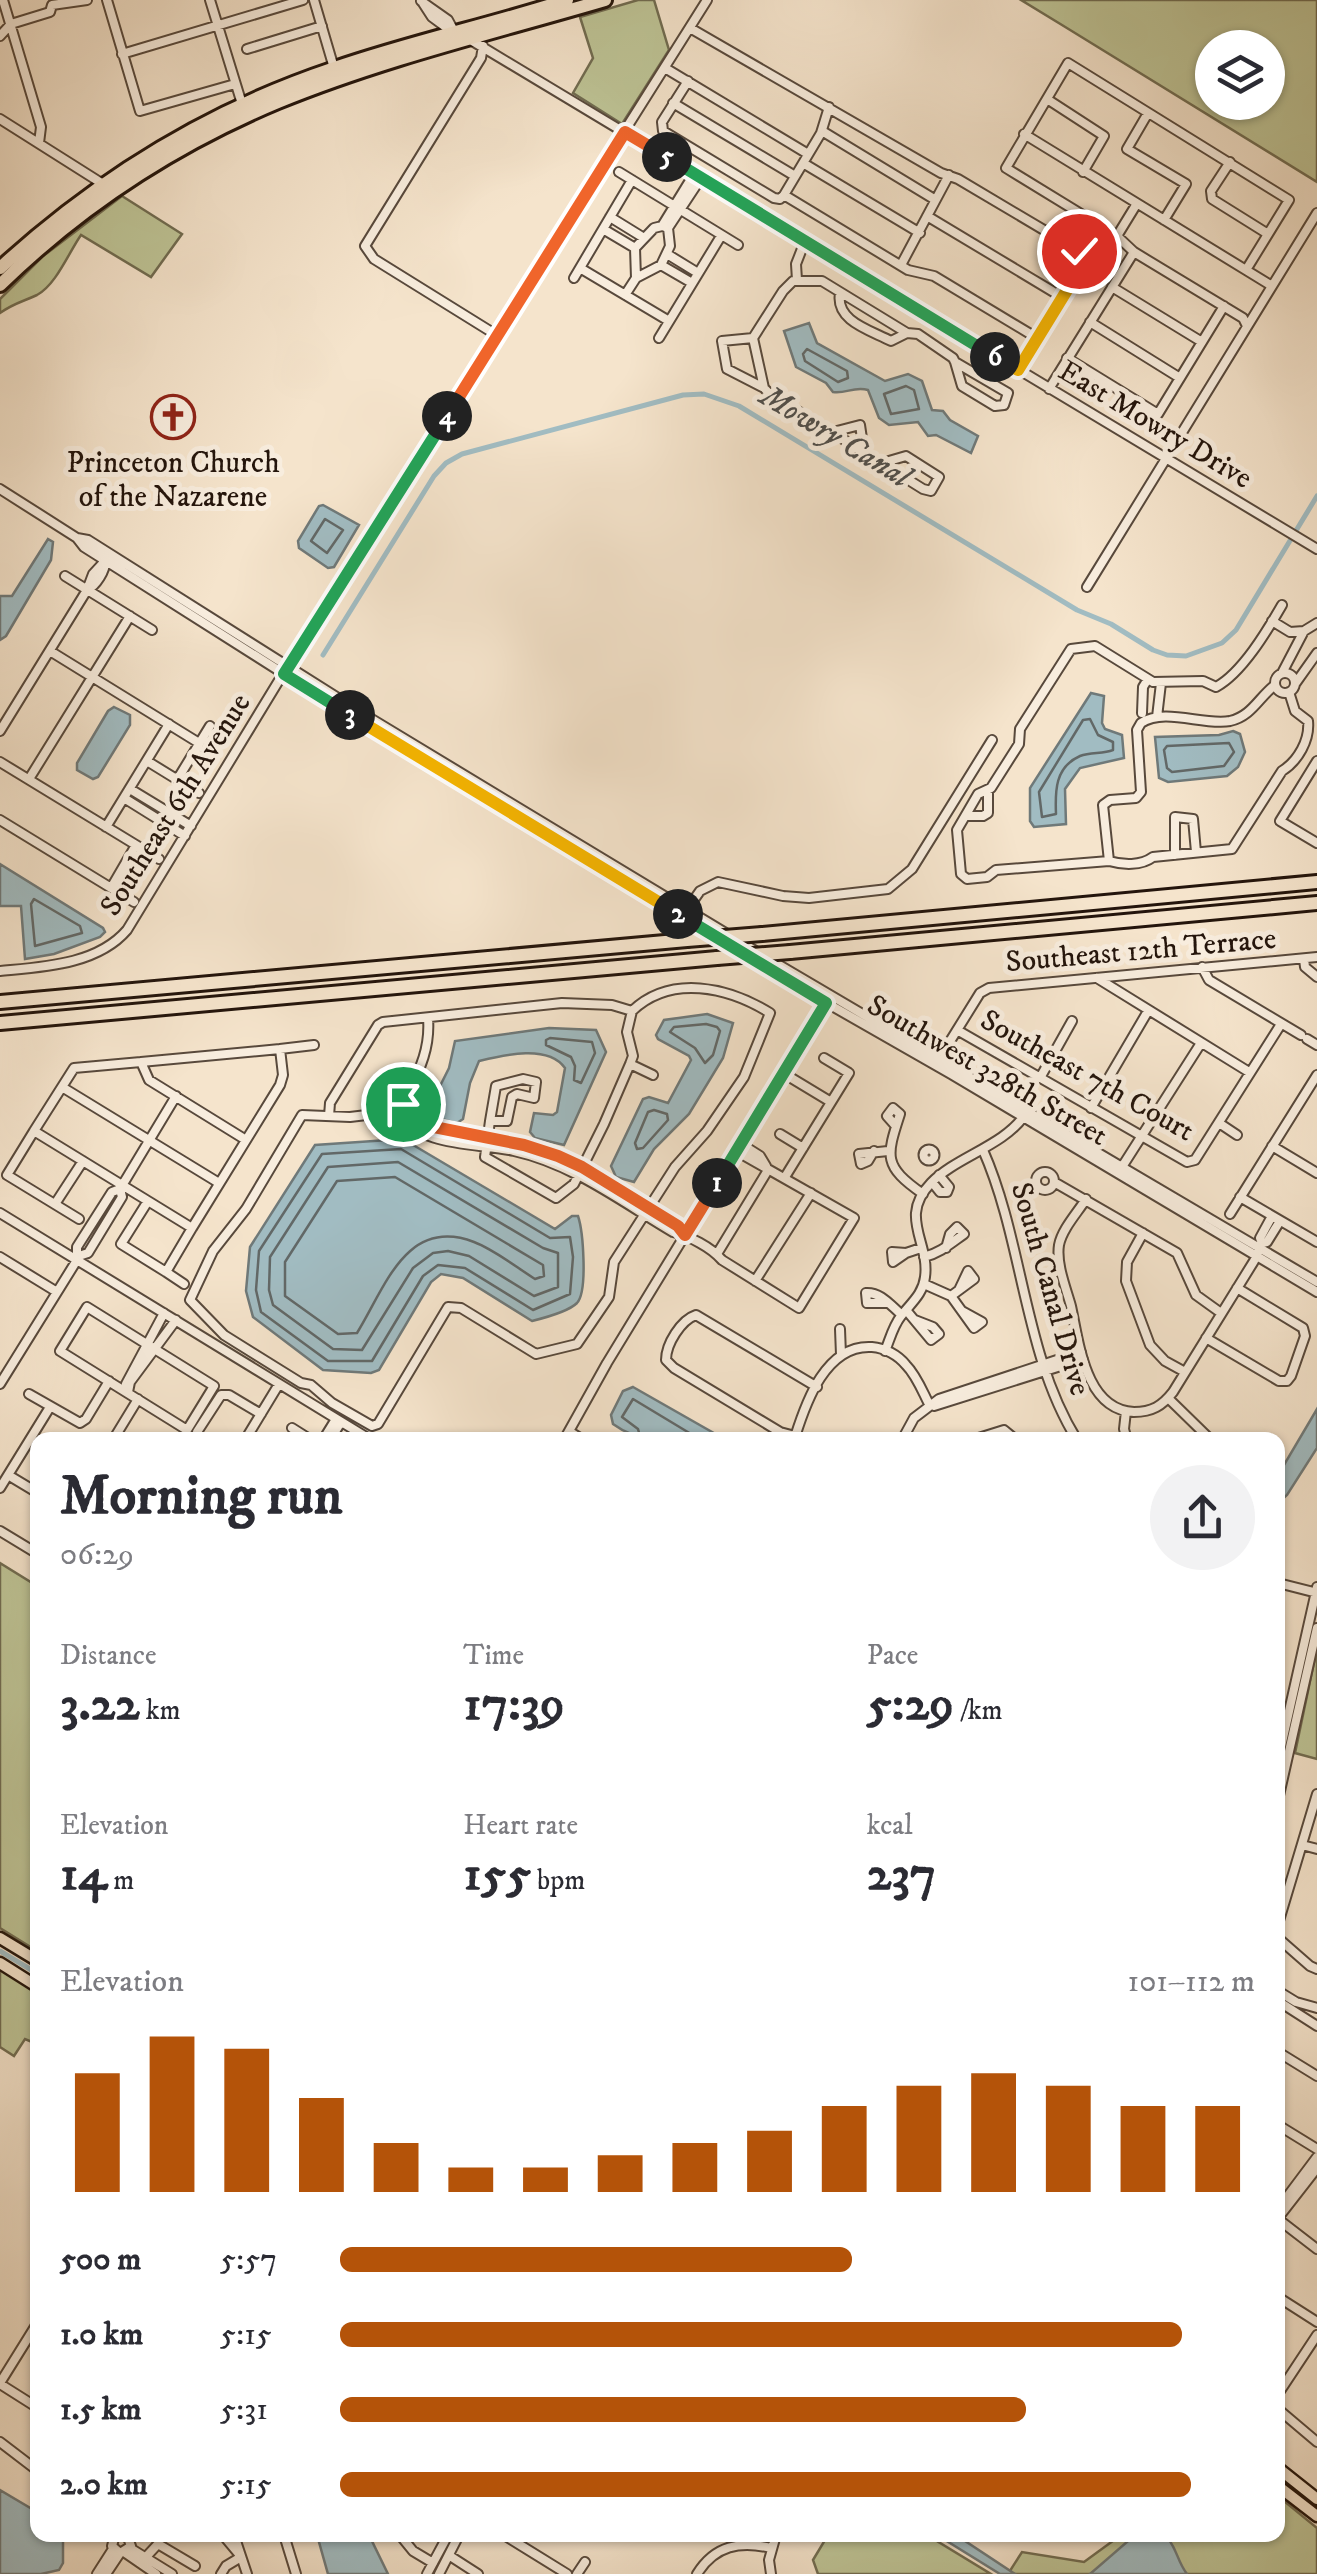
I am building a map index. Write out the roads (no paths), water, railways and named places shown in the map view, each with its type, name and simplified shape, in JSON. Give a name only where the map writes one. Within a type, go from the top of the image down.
[{"type":"highway","points":[[0,268],[39,232],[108,188],[301,80],[524,8],[567,0]]},
{"type":"highway","points":[[0,285],[108,188],[171,140],[246,109],[476,43],[605,0]]},
{"type":"highway","points":[[0,1002],[1317,882]]},
{"type":"highway","points":[[0,1024],[1317,903]]},
{"type":"main road","points":[[0,1938],[30,1956]]},
{"type":"main road","points":[[0,1964],[30,1982]]},
{"type":"main road","points":[[1285,2474],[1317,2500]]},
{"type":"main road","points":[[1285,2491],[1317,2516]]},
{"type":"street","points":[[3,0],[41,127],[38,143]]},
{"type":"street","points":[[0,36],[11,24],[48,13],[52,5],[86,0]]},
{"type":"street","points":[[107,0],[140,111],[235,84]]},
{"type":"street","points":[[210,0],[246,109]]},
{"type":"street","points":[[122,54],[303,0]]},
{"type":"street","points":[[314,0],[334,68]]},
{"type":"street","name":"East Mowry Drive","points":[[421,0],[448,20],[455,33],[1317,550]]},
{"type":"street","name":"Southeast 6th Avenue","points":[[0,970],[55,965],[114,943],[127,930],[707,0]]},
{"type":"street","points":[[247,49],[322,26]]},
{"type":"street","points":[[691,26],[1081,252],[1083,264],[1018,370]]},
{"type":"street","points":[[476,43],[481,58]]},
{"type":"street","points":[[492,52],[481,58],[367,240],[366,252],[498,336]]},
{"type":"street","points":[[1246,270],[1289,200],[1068,64],[1006,168],[1243,318],[1247,326]]},
{"type":"street","points":[[665,68],[920,233]]},
{"type":"street","points":[[688,80],[662,122],[663,131],[774,198],[784,195],[806,159],[822,131],[829,107]]},
{"type":"street","points":[[1047,99],[1104,136],[1082,172]]},
{"type":"street","points":[[674,103],[795,176]]},
{"type":"street","points":[[1148,113],[1128,148],[1186,184],[1164,220]]},
{"type":"street","points":[[0,119],[108,188]]},
{"type":"street","points":[[822,131],[934,199]]},
{"type":"street","points":[[1024,134],[1272,286]]},
{"type":"street","points":[[1230,162],[1211,191],[1212,199],[1268,234]]},
{"type":"street","points":[[619,172],[738,245]]},
{"type":"street","points":[[625,295],[636,278],[635,248],[644,238],[665,227],[697,176]]},
{"type":"street","points":[[901,266],[948,176]]},
{"type":"street","points":[[574,278],[632,180]]},
{"type":"street","points":[[784,195],[915,274],[932,275],[1037,338]]},
{"type":"street","points":[[1117,236],[1136,205]]},
{"type":"street","points":[[1087,587],[1317,212]]},
{"type":"street","points":[[926,216],[1062,297]]},
{"type":"street","points":[[610,218],[644,238]]},
{"type":"street","points":[[636,278],[661,264],[670,246],[665,227]]},
{"type":"street","points":[[603,229],[635,248]]},
{"type":"street","points":[[659,338],[721,236]]},
{"type":"street","points":[[797,280],[796,264],[805,242]]},
{"type":"street","points":[[1049,389],[1134,252]]},
{"type":"street","points":[[666,254],[698,273]]},
{"type":"street","points":[[661,264],[692,283]]},
{"type":"street","points":[[580,268],[669,321]]},
{"type":"street","points":[[764,388],[753,338],[782,291],[797,280],[816,278],[907,334]]},
{"type":"street","points":[[1112,287],[1202,342]]},
{"type":"street","points":[[840,292],[840,306],[847,318],[890,342],[907,334],[918,334],[954,358],[955,362],[962,386],[995,406],[1004,405],[1008,393],[955,362]]},
{"type":"street","points":[[1067,358],[1158,414],[1224,306]]},
{"type":"street","points":[[1090,322],[1180,378]]},
{"type":"street","points":[[753,338],[722,341],[726,368],[764,388],[864,452],[882,463],[931,491],[940,476],[906,456],[882,463]]},
{"type":"street","points":[[832,432],[860,425],[864,452]]},
{"type":"street","name":"Southwest 328th Street","points":[[0,489],[77,538],[105,561],[685,914],[1317,1282]]},
{"type":"street","name":"Southwest 328th Street","points":[[77,538],[88,540],[286,670]]},
{"type":"street","points":[[0,732],[93,580],[106,566],[105,561]]},
{"type":"street","points":[[65,576],[152,630]]},
{"type":"street","points":[[966,816],[988,813],[988,790],[1019,744],[1020,728],[1074,646],[1098,648],[1161,683],[1199,680],[1216,687],[1227,681],[1256,648],[1282,605]]},
{"type":"street","points":[[29,780],[130,616]]},
{"type":"street","points":[[1272,622],[1290,632],[1304,632]]},
{"type":"street","points":[[1289,692],[1279,691],[1275,679],[1304,632],[1317,623]]},
{"type":"street","points":[[50,651],[199,743]]},
{"type":"street","points":[[1289,692],[1317,653]]},
{"type":"street","points":[[1282,672],[1292,675],[1295,684]]},
{"type":"street","points":[[1142,713],[1143,686],[1148,679]]},
{"type":"street","points":[[1157,717],[1161,683]]},
{"type":"street","points":[[1108,861],[1103,805],[1110,800],[1136,798],[1141,792],[1137,730],[1144,719],[1230,721],[1249,712],[1275,685]]},
{"type":"street","points":[[1289,692],[1295,711],[1308,721]]},
{"type":"street","points":[[1308,721],[1317,714]]},
{"type":"street","points":[[988,790],[978,794],[956,836],[963,878],[987,877],[996,870],[1108,861],[1122,864],[1232,849],[1308,737],[1308,721]]},
{"type":"street","points":[[106,827],[169,724]]},
{"type":"street","points":[[177,780],[210,726]]},
{"type":"street","points":[[685,914],[700,891],[718,882],[796,898],[872,892],[894,886],[912,869],[992,740]]},
{"type":"street","points":[[985,752],[1005,764]]},
{"type":"street","points":[[146,761],[199,793]]},
{"type":"street","points":[[1317,761],[1280,821],[1317,843]]},
{"type":"street","points":[[0,762],[158,859]]},
{"type":"street","points":[[130,788],[191,826]]},
{"type":"street","points":[[136,805],[142,796]]},
{"type":"street","points":[[124,798],[185,836]]},
{"type":"street","points":[[1176,855],[1174,817],[1193,819],[1196,852]]},
{"type":"street","points":[[0,820],[134,902]]},
{"type":"street","points":[[110,888],[136,846]]},
{"type":"street","name":"Southeast 12th Terrace","points":[[944,1052],[980,993],[988,988],[1317,958]]},
{"type":"street","points":[[1304,959],[1305,966],[1317,977]]},
{"type":"street","points":[[1202,967],[1209,980],[1317,1045]]},
{"type":"street","points":[[1097,978],[1250,1072]]},
{"type":"street","points":[[490,1121],[507,1121],[512,1097],[517,1094],[534,1098],[536,1082],[523,1079],[496,1086],[490,1121],[487,1141],[485,1157],[556,1198],[574,1184],[581,1171],[630,1064],[633,1056],[628,1032],[632,1011],[656,992],[709,988],[722,990],[770,1014],[744,1077],[707,1131],[675,1167],[646,1212],[614,1262],[609,1297],[577,1344],[536,1354],[461,1308],[448,1306],[375,1426],[224,1335],[190,1300],[213,1252],[246,1209],[296,1120],[302,1115],[400,1111],[429,1126],[487,1141],[524,1145],[581,1171],[646,1212],[678,1226],[685,1235],[799,1308],[854,1218],[768,1170],[760,1156],[738,1148]]},
{"type":"street","points":[[569,1432],[828,999]]},
{"type":"street","points":[[329,1116],[330,1103],[378,1025],[384,1022],[562,1002],[612,1005],[632,1011]]},
{"type":"street","points":[[1092,1108],[1148,1011]]},
{"type":"street","points":[[400,1111],[424,1063],[428,1018]]},
{"type":"street","points":[[1040,1078],[1072,1021]]},
{"type":"street","points":[[1237,1135],[1219,1124],[1280,1024]]},
{"type":"street","name":"Southeast 7th Court","points":[[957,1030],[1182,1160],[1196,1160],[1219,1124]]},
{"type":"street","points":[[1121,1170],[1201,1044]]},
{"type":"street","points":[[79,1219],[3,1172],[74,1068],[314,1045]]},
{"type":"street","points":[[166,1272],[280,1085],[280,1049]]},
{"type":"street","points":[[785,1177],[848,1074],[824,1058]]},
{"type":"street","points":[[141,1062],[149,1080],[246,1140]]},
{"type":"street","points":[[630,1064],[653,1075]]},
{"type":"street","points":[[783,1073],[831,1102]]},
{"type":"street","points":[[1230,1214],[1317,1075]]},
{"type":"street","points":[[62,1086],[219,1184]]},
{"type":"street","points":[[0,1384],[78,1258],[78,1248],[104,1205],[112,1192],[122,1186],[176,1096]]},
{"type":"street","points":[[885,1351],[924,1284],[916,1216],[923,1194],[938,1177],[1013,1129],[1025,1113]]},
{"type":"street","points":[[895,1125],[888,1150],[896,1173],[923,1194]]},
{"type":"street","points":[[34,1131],[192,1228]]},
{"type":"street","points":[[780,1134],[803,1148]]},
{"type":"street","points":[[1272,1146],[1317,1173]]},
{"type":"street","points":[[874,1151],[888,1150]]},
{"type":"street","name":"South Canal Drive","points":[[982,1150],[1009,1221],[1044,1369],[1073,1432]]},
{"type":"street","points":[[933,1159],[938,1177]]},
{"type":"street","points":[[55,1204],[83,1160]]},
{"type":"street","points":[[717,1254],[768,1170]]},
{"type":"street","points":[[1054,1182],[1177,1253],[1196,1295],[1221,1313]]},
{"type":"street","points":[[78,1258],[88,1253],[122,1197],[122,1186]]},
{"type":"street","points":[[755,1282],[811,1193]]},
{"type":"street","points":[[1240,1197],[1317,1242]]},
{"type":"street","points":[[1086,1198],[1060,1240],[1059,1249],[1082,1355],[1094,1387],[1103,1398],[1126,1411],[1150,1410],[1168,1398],[1237,1288],[1259,1249],[1260,1238],[1276,1218]]},
{"type":"street","points":[[148,1201],[121,1244],[184,1284]]},
{"type":"street","points":[[104,1205],[113,1211]]},
{"type":"street","points":[[0,1213],[358,1432]]},
{"type":"street","points":[[1144,1233],[1127,1262],[1126,1281],[1150,1345],[1185,1372]]},
{"type":"street","points":[[906,1253],[946,1248]]},
{"type":"street","name":"Southwest 328th Street","points":[[1259,1249],[1317,1292]]},
{"type":"street","points":[[0,1274],[4,1259],[57,1292]]},
{"type":"street","points":[[924,1284],[955,1293],[962,1311]]},
{"type":"street","points":[[1206,1338],[1279,1381],[1287,1381],[1305,1336],[1303,1328],[1237,1288]]},
{"type":"street","points":[[888,1303],[915,1320]]},
{"type":"street","points":[[87,1306],[146,1344],[214,1386],[187,1430],[60,1351],[87,1306]]},
{"type":"street","points":[[128,1392],[146,1344],[164,1313]]},
{"type":"street","points":[[780,1432],[667,1362],[666,1350],[682,1324],[696,1315],[817,1386]]},
{"type":"street","points":[[119,1387],[156,1349],[176,1320]]},
{"type":"street","points":[[840,1328],[841,1355]]},
{"type":"street","points":[[798,1432],[826,1369],[841,1355],[864,1348],[885,1351],[908,1366],[930,1406]]},
{"type":"street","points":[[906,1432],[930,1406],[1082,1355]]},
{"type":"street","points":[[29,1394],[80,1423],[109,1381]]},
{"type":"street","points":[[250,1432],[280,1384]]},
{"type":"street","points":[[311,1404],[319,1390]]},
{"type":"street","points":[[197,1432],[221,1396],[229,1395],[261,1414]]},
{"type":"street","points":[[1168,1398],[1203,1432]]},
{"type":"street","points":[[119,1432],[138,1400]]},
{"type":"street","points":[[34,1432],[50,1407]]},
{"type":"street","points":[[1125,1432],[1126,1411]]},
{"type":"street","points":[[331,1432],[338,1420]]},
{"type":"street","points":[[292,1428],[297,1432]]},
{"type":"street","points":[[0,1488],[30,1439]]},
{"type":"street","points":[[8,1474],[30,1487]]},
{"type":"street","points":[[0,1531],[30,1549]]},
{"type":"street","points":[[1285,1584],[1317,1591],[1285,1730]]},
{"type":"street","points":[[1285,1769],[1317,1628]]},
{"type":"street","points":[[1285,1901],[1316,1795]]},
{"type":"street","points":[[1302,1845],[1317,1849]]},
{"type":"street","points":[[1285,1944],[1317,1968]]},
{"type":"street","points":[[1285,1995],[1317,2008]]},
{"type":"street","points":[[1285,2005],[1317,2026]]},
{"type":"street","points":[[1285,2056],[1317,2076]]},
{"type":"street","points":[[1285,2129],[1317,2149]]},
{"type":"street","points":[[1285,2200],[1317,2157]]},
{"type":"street","points":[[1285,2209],[1317,2168]]},
{"type":"street","points":[[1285,2224],[1317,2249]]},
{"type":"street","points":[[1285,2301],[1317,2322]]},
{"type":"street","points":[[30,2335],[0,2383],[30,2403]]},
{"type":"street","points":[[1285,2384],[1317,2336]]},
{"type":"street","points":[[1285,2415],[1317,2442]]},
{"type":"street","points":[[0,2442],[30,2465]]},
{"type":"street","points":[[233,2542],[246,2574]]},
{"type":"street","points":[[286,2542],[296,2574]]},
{"type":"street","points":[[406,2542],[434,2564]]},
{"type":"street","points":[[427,2574],[445,2542]]},
{"type":"street","points":[[439,2574],[456,2542]]},
{"type":"street","points":[[516,2542],[567,2574]]},
{"type":"street","points":[[771,2574],[773,2542]]},
{"type":"street","points":[[125,2544],[169,2573],[178,2556]]},
{"type":"street","points":[[97,2574],[125,2544]]},
{"type":"street","points":[[106,2574],[125,2544]]},
{"type":"street","points":[[125,2544],[156,2574]]},
{"type":"street","points":[[146,2558],[158,2544],[195,2566]]},
{"type":"street","points":[[697,2574],[710,2557],[731,2544],[771,2548]]},
{"type":"street","points":[[450,2556],[478,2574]]},
{"type":"street","points":[[221,2574],[241,2557]]},
{"type":"street","points":[[577,2574],[585,2562]]},
{"type":"water","points":[[809,323],[817,343],[885,381],[908,374],[922,381],[932,410],[943,411],[950,420],[978,436],[971,453],[936,435],[928,436],[918,422],[889,425],[879,418],[868,390],[833,392],[826,383],[796,367],[784,331]]},
{"type":"water","points":[[323,505],[359,525],[334,567],[328,568],[299,548],[298,541]]},
{"type":"water","points":[[48,539],[53,542],[51,560],[0,640],[0,596],[12,596]]},
{"type":"water","points":[[1091,693],[1104,696],[1102,723],[1105,729],[1122,735],[1124,758],[1080,768],[1065,789],[1066,824],[1034,827],[1030,821],[1030,788]]},
{"type":"water","points":[[114,707],[130,715],[130,725],[93,779],[77,770],[77,763]]},
{"type":"water","points":[[1233,731],[1240,734],[1245,752],[1238,767],[1227,776],[1168,782],[1159,778],[1155,737]]},
{"type":"water","points":[[0,864],[105,932],[54,954],[25,959],[21,906],[0,906]]},
{"type":"water","points":[[707,1014],[733,1023],[723,1058],[689,1114],[654,1149],[634,1182],[616,1177],[611,1166],[643,1099],[668,1103],[691,1060],[658,1039],[656,1035],[664,1020]]},
{"type":"water","points":[[549,1028],[596,1030],[606,1052],[564,1145],[535,1138],[530,1132],[534,1113],[557,1112],[565,1068],[548,1056],[525,1053],[479,1061],[463,1119],[457,1123],[429,1116],[429,1108],[449,1068],[455,1041]]},
{"type":"water","points":[[403,1139],[555,1229],[578,1216],[584,1261],[580,1296],[568,1309],[532,1321],[463,1278],[441,1274],[431,1282],[379,1370],[323,1370],[253,1317],[246,1291],[250,1247],[315,1145]]},
{"type":"water","points":[[633,1387],[712,1432],[625,1432],[613,1424],[611,1415],[623,1391]]},
{"type":"water","points":[[1317,1409],[1317,1448],[1285,1497],[1285,1463]]},
{"type":"water","points":[[0,2490],[30,2508],[30,2542],[63,2542],[63,2563],[59,2570],[41,2574],[0,2574]]},
{"type":"water","points":[[319,2542],[372,2542],[388,2574],[328,2574]]},
{"type":"water","points":[[948,2542],[967,2542],[1015,2574],[1000,2574]]},
{"type":"water","points":[[1127,2542],[1171,2542],[1187,2574],[1090,2574]]},
{"type":"waterway","name":"Mowry Canal","points":[[323,655],[434,476],[446,463],[462,454],[683,395],[704,394],[739,406],[1077,610],[1167,655],[1186,656],[1222,643],[1236,630],[1317,496]]},
{"type":"waterway","points":[[0,1951],[30,1969]]},
{"type":"place","name":"Princeton Church of the Nazarene","points":[[173,417]]}]
